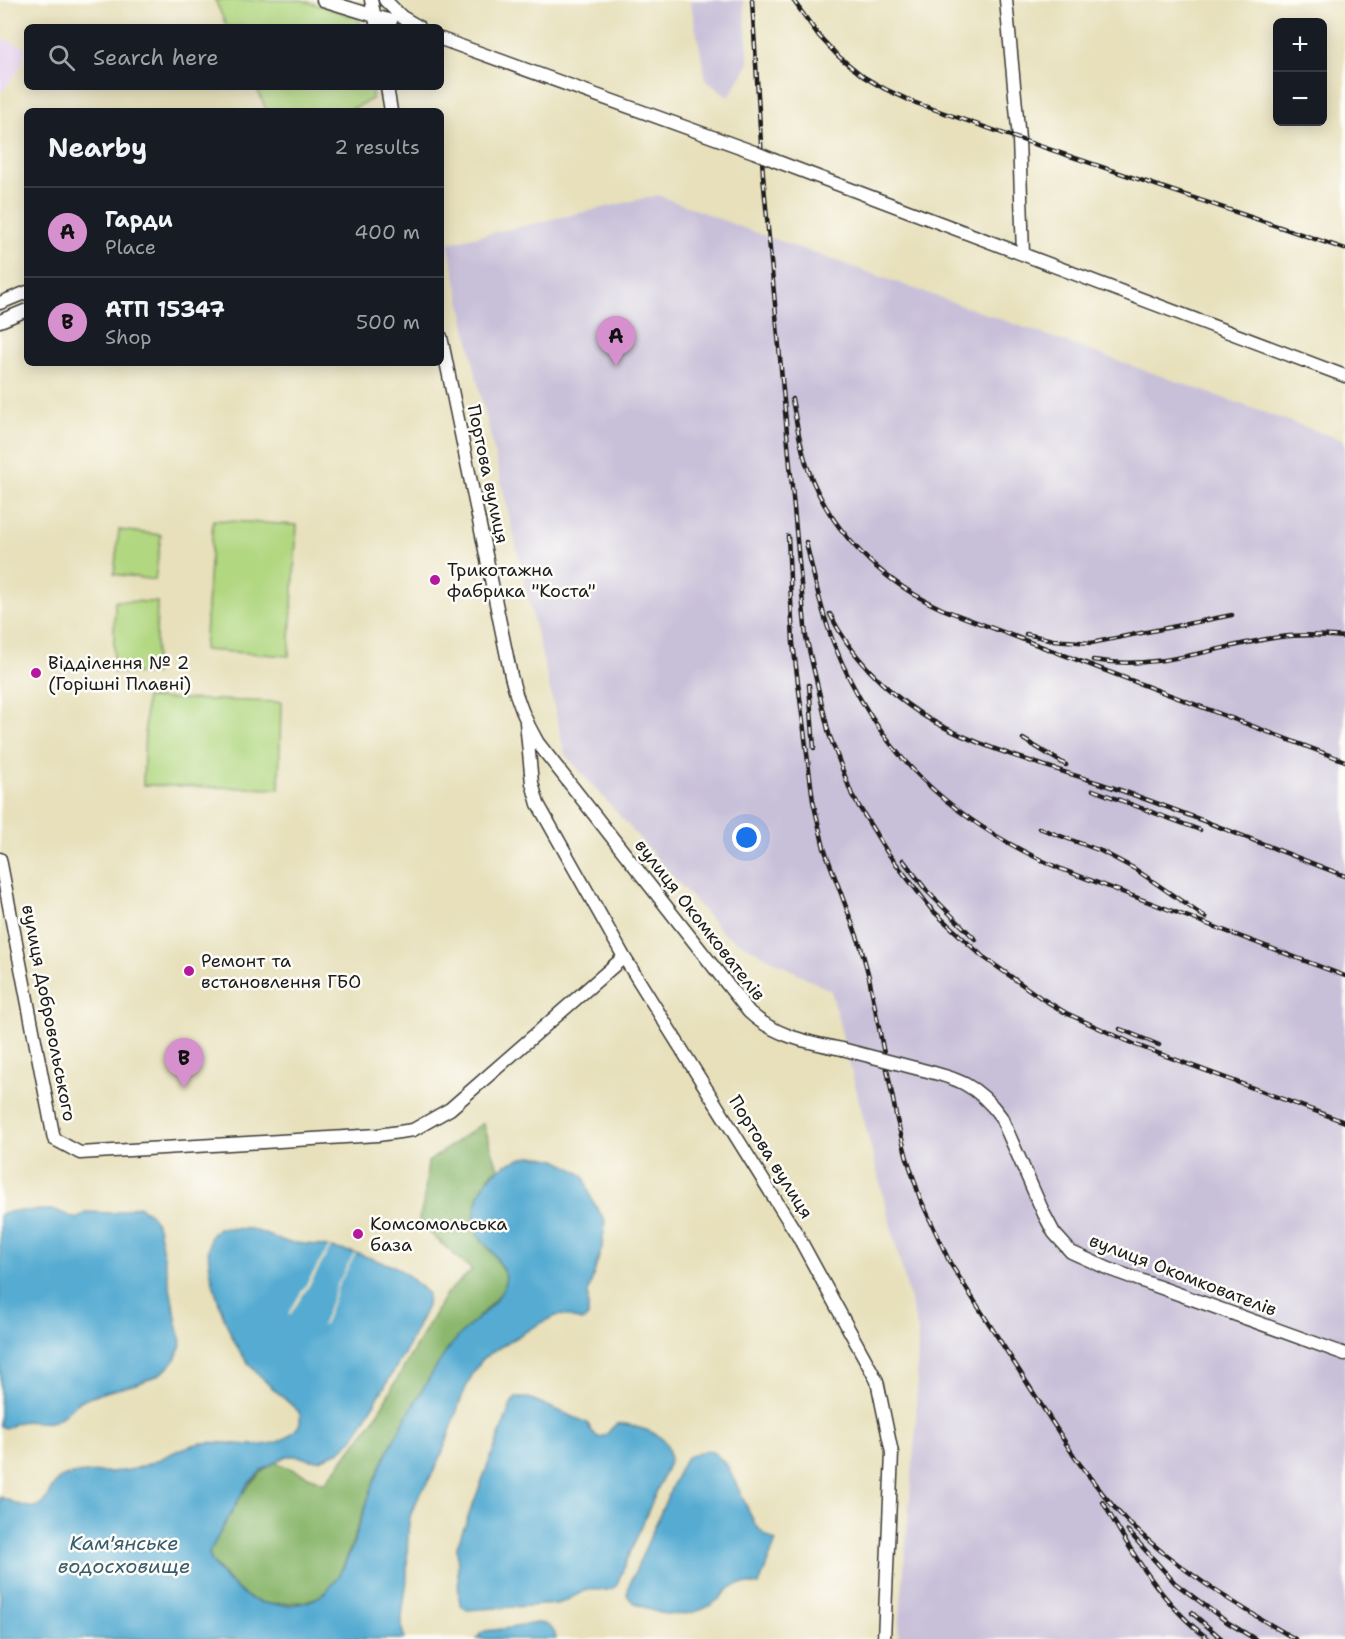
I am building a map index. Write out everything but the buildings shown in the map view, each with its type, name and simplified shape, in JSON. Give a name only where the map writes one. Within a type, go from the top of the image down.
[{"type":"street","points":[[323,0],[354,5],[389,24]]},
{"type":"street","points":[[370,0],[389,24]]},
{"type":"street","points":[[384,0],[389,24]]},
{"type":"street","points":[[384,0],[402,17],[414,24]]},
{"type":"street","points":[[1006,0],[1019,139],[1023,254]]},
{"type":"street","points":[[449,42],[754,152],[1345,376]]},
{"type":"street","points":[[391,90],[391,108]]},
{"type":"street","points":[[0,303],[24,293]]},
{"type":"street","points":[[0,321],[24,311]]},
{"type":"street","name":"Портова вулиця","points":[[444,352],[517,700],[538,743],[553,762]]},
{"type":"street","name":"Портова вулиця","points":[[526,722],[532,783],[538,804],[624,957],[798,1236],[877,1381],[892,1453],[884,1639]]},
{"type":"street","name":"вулиця Окомкователів","points":[[553,762],[749,1012],[761,1023],[788,1037],[920,1069],[958,1080],[977,1089],[1001,1118],[1053,1233],[1071,1252],[1109,1269],[1345,1354]]},
{"type":"street","name":"вулиця Добровольського","points":[[0,859],[54,1139],[80,1153],[378,1135],[413,1130],[450,1109],[624,957]]},
{"type":"shaded area","points":[[690,0],[743,0],[749,63],[729,97],[706,80]]},
{"type":"shaded area","points":[[0,38],[24,46],[24,56],[22,65],[0,94]]},
{"type":"shaded area","points":[[658,195],[746,229],[1345,441],[1345,1639],[898,1639],[916,1426],[918,1332],[831,991],[724,934],[565,754],[477,379],[448,243]]},
{"type":"green space","points":[[215,0],[302,0],[355,17],[360,24],[226,24]]},
{"type":"green space","points":[[257,90],[372,90],[372,99],[354,108],[266,108]]},
{"type":"green space","points":[[213,520],[297,525],[289,656],[204,650]]},
{"type":"green space","points":[[119,530],[161,535],[155,580],[114,574]]},
{"type":"green space","points":[[115,601],[157,602],[155,674],[113,672]]},
{"type":"green space","points":[[146,698],[281,702],[279,789],[143,785]]},
{"type":"green space","points":[[483,1123],[498,1168],[489,1176],[475,1228],[506,1277],[503,1291],[449,1348],[416,1399],[374,1482],[346,1560],[327,1591],[319,1597],[303,1602],[268,1604],[256,1601],[244,1595],[212,1562],[209,1553],[211,1546],[246,1489],[254,1479],[275,1462],[325,1483],[373,1421],[446,1294],[472,1270],[418,1223],[424,1201],[428,1162]]},
{"type":"water","name":"Кам'янське водосховище","points":[[530,1156],[556,1160],[584,1177],[592,1200],[605,1221],[602,1247],[588,1293],[588,1317],[582,1321],[563,1315],[550,1318],[486,1356],[474,1371],[437,1465],[410,1517],[407,1584],[402,1616],[405,1639],[0,1639],[0,1497],[22,1506],[35,1507],[46,1499],[61,1478],[85,1473],[138,1468],[180,1450],[208,1442],[247,1445],[272,1443],[283,1439],[299,1425],[299,1412],[254,1369],[241,1353],[229,1330],[217,1298],[208,1250],[212,1234],[218,1228],[251,1229],[287,1242],[356,1253],[396,1267],[428,1294],[427,1306],[404,1354],[354,1438],[340,1451],[320,1460],[286,1456],[262,1470],[247,1485],[209,1553],[218,1570],[228,1581],[243,1594],[263,1603],[299,1604],[320,1596],[328,1589],[343,1567],[379,1472],[413,1406],[450,1346],[488,1309],[505,1285],[506,1276],[495,1256],[475,1229],[476,1206],[483,1187],[495,1172]]},
{"type":"water","points":[[138,1206],[150,1213],[158,1227],[181,1343],[176,1358],[167,1369],[155,1377],[82,1400],[56,1420],[23,1421],[6,1428],[0,1426],[0,1214],[14,1211],[55,1210],[77,1219],[86,1212],[114,1213]]},
{"type":"water","points":[[516,1398],[529,1398],[588,1423],[591,1431],[598,1437],[607,1434],[619,1423],[649,1431],[664,1441],[670,1460],[616,1586],[606,1590],[588,1590],[557,1604],[467,1610],[459,1599],[457,1546],[512,1402]]},
{"type":"water","points":[[704,1451],[713,1452],[727,1465],[756,1526],[776,1541],[759,1585],[736,1585],[718,1600],[694,1612],[676,1615],[659,1613],[632,1601],[627,1595],[629,1586],[679,1470],[687,1457]]},
{"type":"water","points":[[536,1623],[550,1627],[556,1639],[477,1639],[485,1631]]},
{"type":"pier","points":[[331,1247],[310,1284],[290,1315],[288,1314]]},
{"type":"pier","points":[[356,1253],[338,1286],[324,1326],[322,1325],[337,1285]]},
{"type":"railway","points":[[752,0],[763,175],[806,637],[829,734],[852,795],[887,852],[932,910],[982,956],[1041,998],[1066,1013],[1136,1045],[1345,1122]]},
{"type":"railway","points":[[793,0],[819,36],[838,56],[864,77],[913,102],[1345,249]]},
{"type":"railway","points":[[792,399],[807,466],[829,512],[860,551],[898,584],[942,609],[1345,761]]},
{"type":"railway","points":[[788,536],[793,643],[813,801],[824,848],[861,947],[897,1120],[920,1198],[950,1263],[1076,1459],[1112,1505],[1145,1538],[1185,1570],[1295,1639]]},
{"type":"railway","points":[[806,542],[825,619],[852,684],[873,719],[897,752],[953,806],[986,830],[1061,869],[1345,976]]},
{"type":"railway","points":[[830,614],[847,643],[869,670],[894,694],[941,726],[1013,755],[1141,797],[1345,876]]},
{"type":"railway","points":[[1026,634],[1053,640],[1091,643],[1232,615]]},
{"type":"railway","points":[[1093,660],[1118,663],[1164,660],[1280,637],[1296,635],[1345,637]]},
{"type":"railway","points":[[809,685],[814,748]]},
{"type":"railway","points":[[1023,739],[1066,765]]},
{"type":"railway","points":[[1093,790],[1200,830]]},
{"type":"railway","points":[[1039,828],[1101,851],[1135,869],[1206,918]]},
{"type":"railway","points":[[903,860],[927,891],[976,940]]},
{"type":"railway","points":[[1120,1029],[1159,1045]]},
{"type":"railway","points":[[1103,1502],[1149,1576],[1177,1611],[1209,1639]]},
{"type":"railway","points":[[1128,1531],[1175,1583],[1227,1622],[1255,1639]]},
{"type":"railway","points":[[1192,1613],[1222,1639]]},
{"type":"place","name":"Гарди","points":[[616,366]]},
{"type":"place","name":"Трикотажна фабрика \"Коста\"","points":[[435,580]]},
{"type":"place","name":"Відділення № 2 (Горішні Плавні)","points":[[36,673]]},
{"type":"place","name":"Ремонт та встановлення ГБО","points":[[189,971]]},
{"type":"place","name":"АТП 15347","points":[[184,1088]]},
{"type":"place","name":"Комсомольська база","points":[[358,1234]]}]
